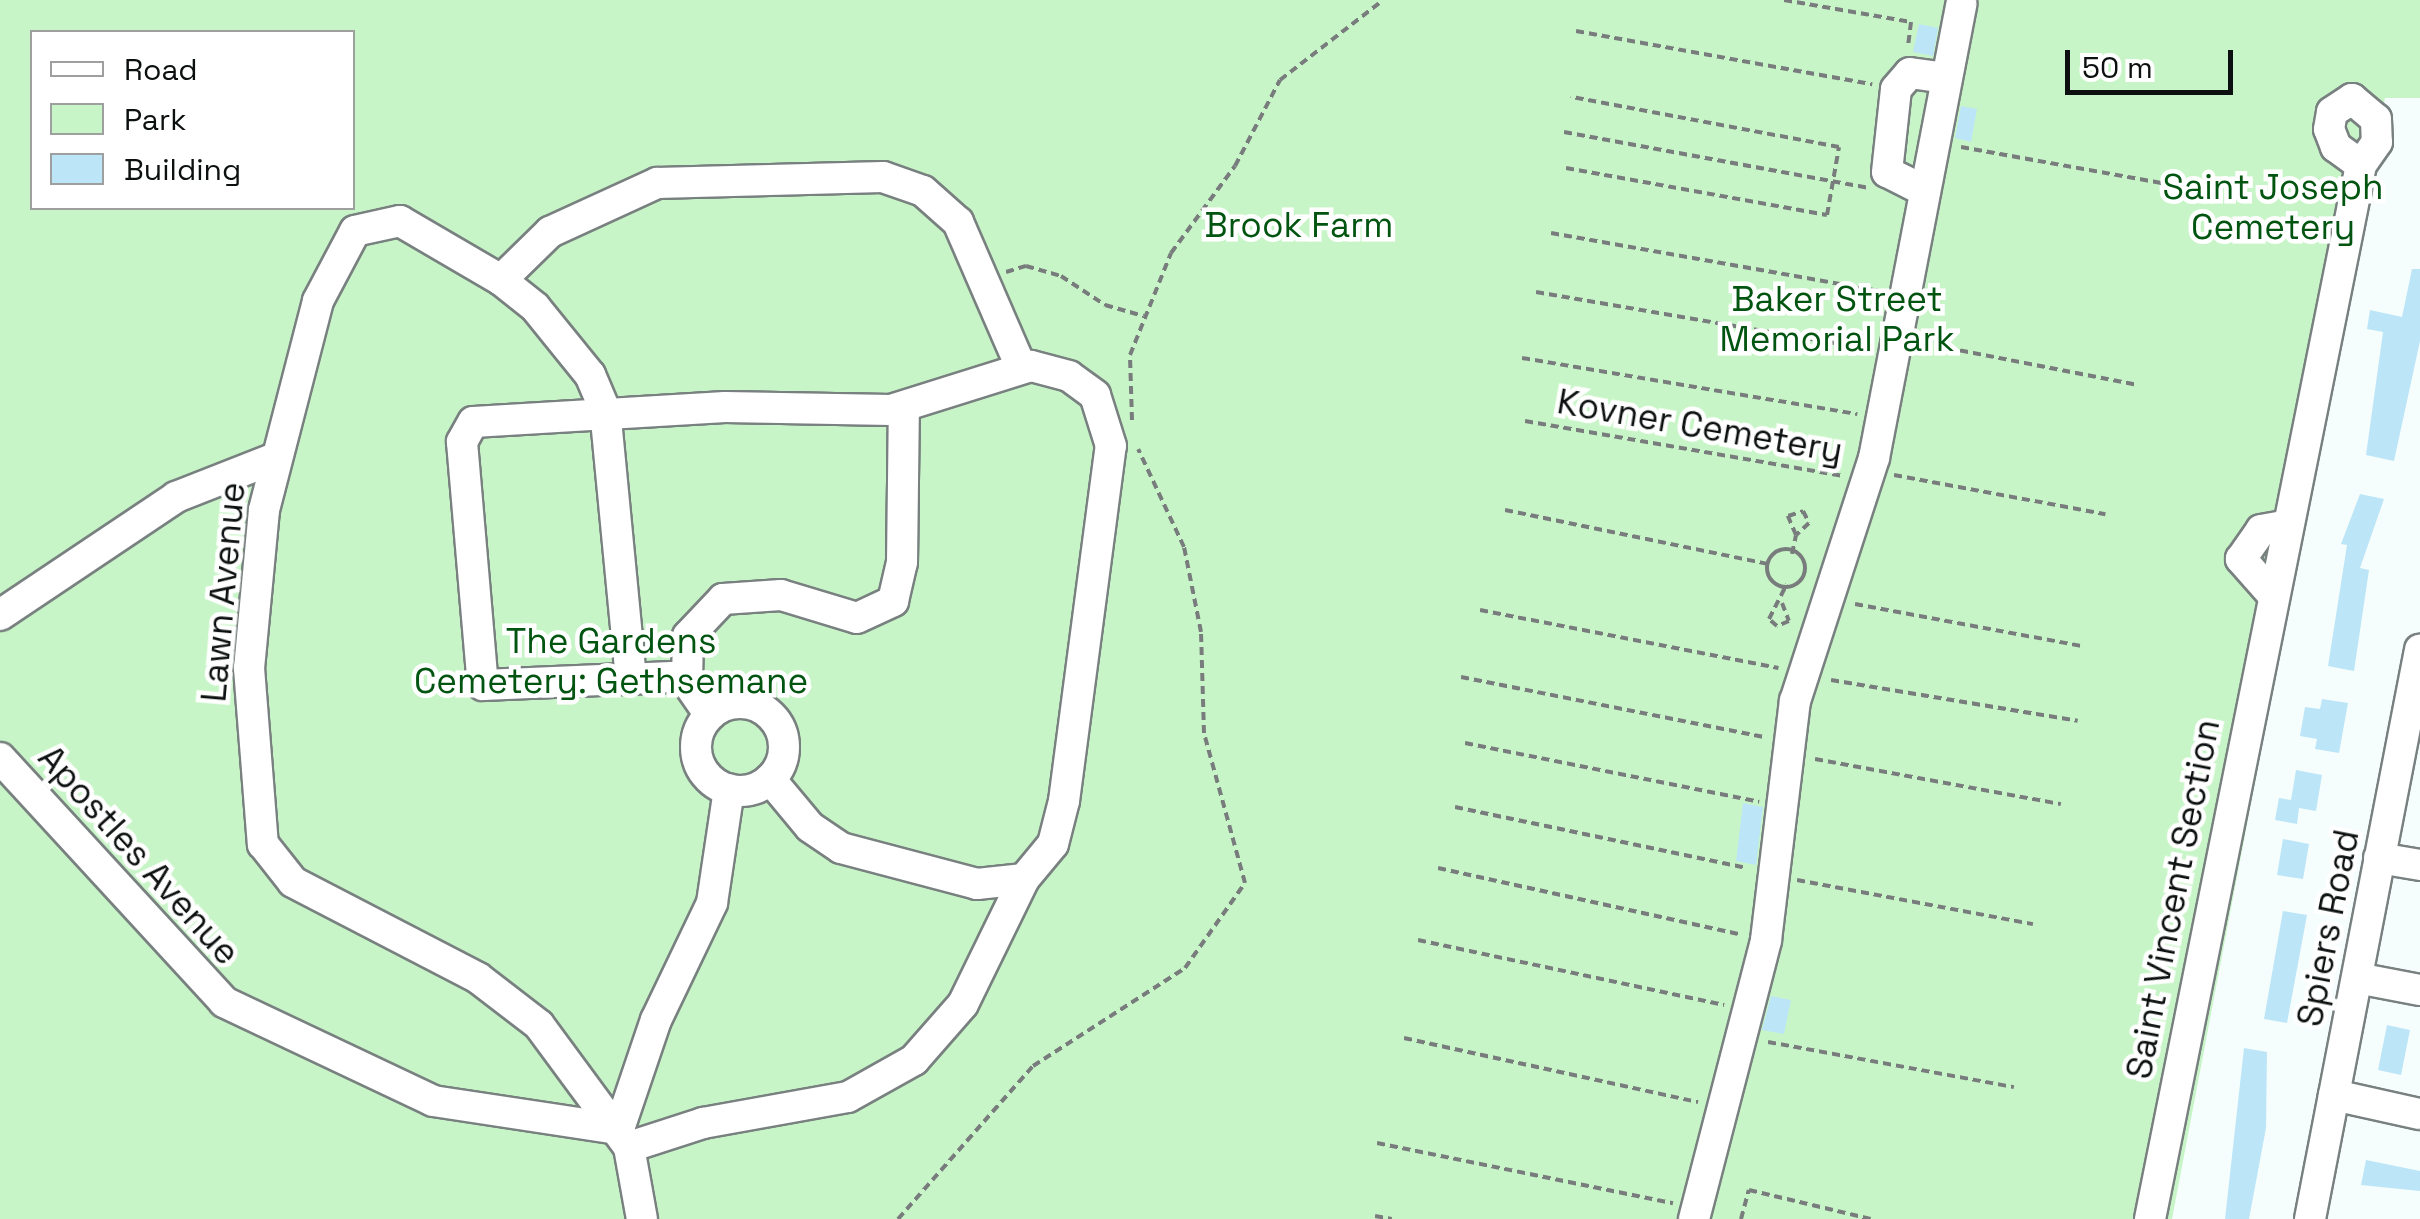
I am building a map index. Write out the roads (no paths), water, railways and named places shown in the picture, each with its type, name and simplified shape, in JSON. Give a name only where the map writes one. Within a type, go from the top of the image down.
[{"type":"street","points":[[1696,1213],[1766,940],[1802,674],[1869,475],[1905,295],[1914,188],[1935,142],[1962,3]]},
{"type":"street","points":[[1914,188],[1885,164],[1900,82],[1947,78]]},
{"type":"street","name":"Saint Vincent Section","points":[[2150,1219],[2361,164]]},
{"type":"street","points":[[501,280],[550,232],[657,183],[855,175],[903,182],[934,198],[965,232],[988,278],[1020,367]]},
{"type":"street","name":"Lawn Avenue","points":[[605,410],[583,365],[501,280],[400,222],[356,231],[318,301],[273,458],[249,668],[265,852],[293,882],[520,1008],[624,1138]]},
{"type":"street","points":[[624,1138],[834,1102],[898,1072],[952,1021],[1024,879],[1053,844],[1064,802],[1110,436],[1100,402],[1078,380],[1020,367],[904,409],[605,410],[487,416],[467,427],[462,442],[478,664],[490,689],[632,679],[687,682]]},
{"type":"street","points":[[710,714],[687,682],[688,636],[723,600],[781,594],[857,618],[893,600],[902,563],[904,409]]},
{"type":"street","points":[[605,410],[632,679]]},
{"type":"street","points":[[0,615],[176,497],[273,458]]},
{"type":"street","name":"Spiers Road","points":[[2310,1219],[2380,858],[2412,729],[2420,650]]},
{"type":"street","points":[[743,703],[775,719],[784,754],[770,779],[729,790],[698,761],[698,732],[710,714],[743,703]]},
{"type":"street","name":"Apostles Avenue","points":[[0,758],[224,1002],[434,1101],[624,1138]]},
{"type":"street","points":[[770,779],[810,827],[842,848],[978,884],[1024,879]]},
{"type":"street","points":[[642,1219],[624,1138],[656,1020],[712,902],[729,790]]},
{"type":"street","points":[[2380,858],[2420,865]]},
{"type":"street","points":[[2357,978],[2420,990]]},
{"type":"street","points":[[2334,1095],[2420,1114]]},
{"type":"park label","name":"Saint Joseph Cemetery","points":[[2273,207]]},
{"type":"park label","name":"Brook Farm","points":[[1299,225]]},
{"type":"park label","name":"Baker Street Memorial Park","points":[[1837,319]]},
{"type":"park label","name":"The Gardens Cemetery: Gethsemane","points":[[611,661]]}]
